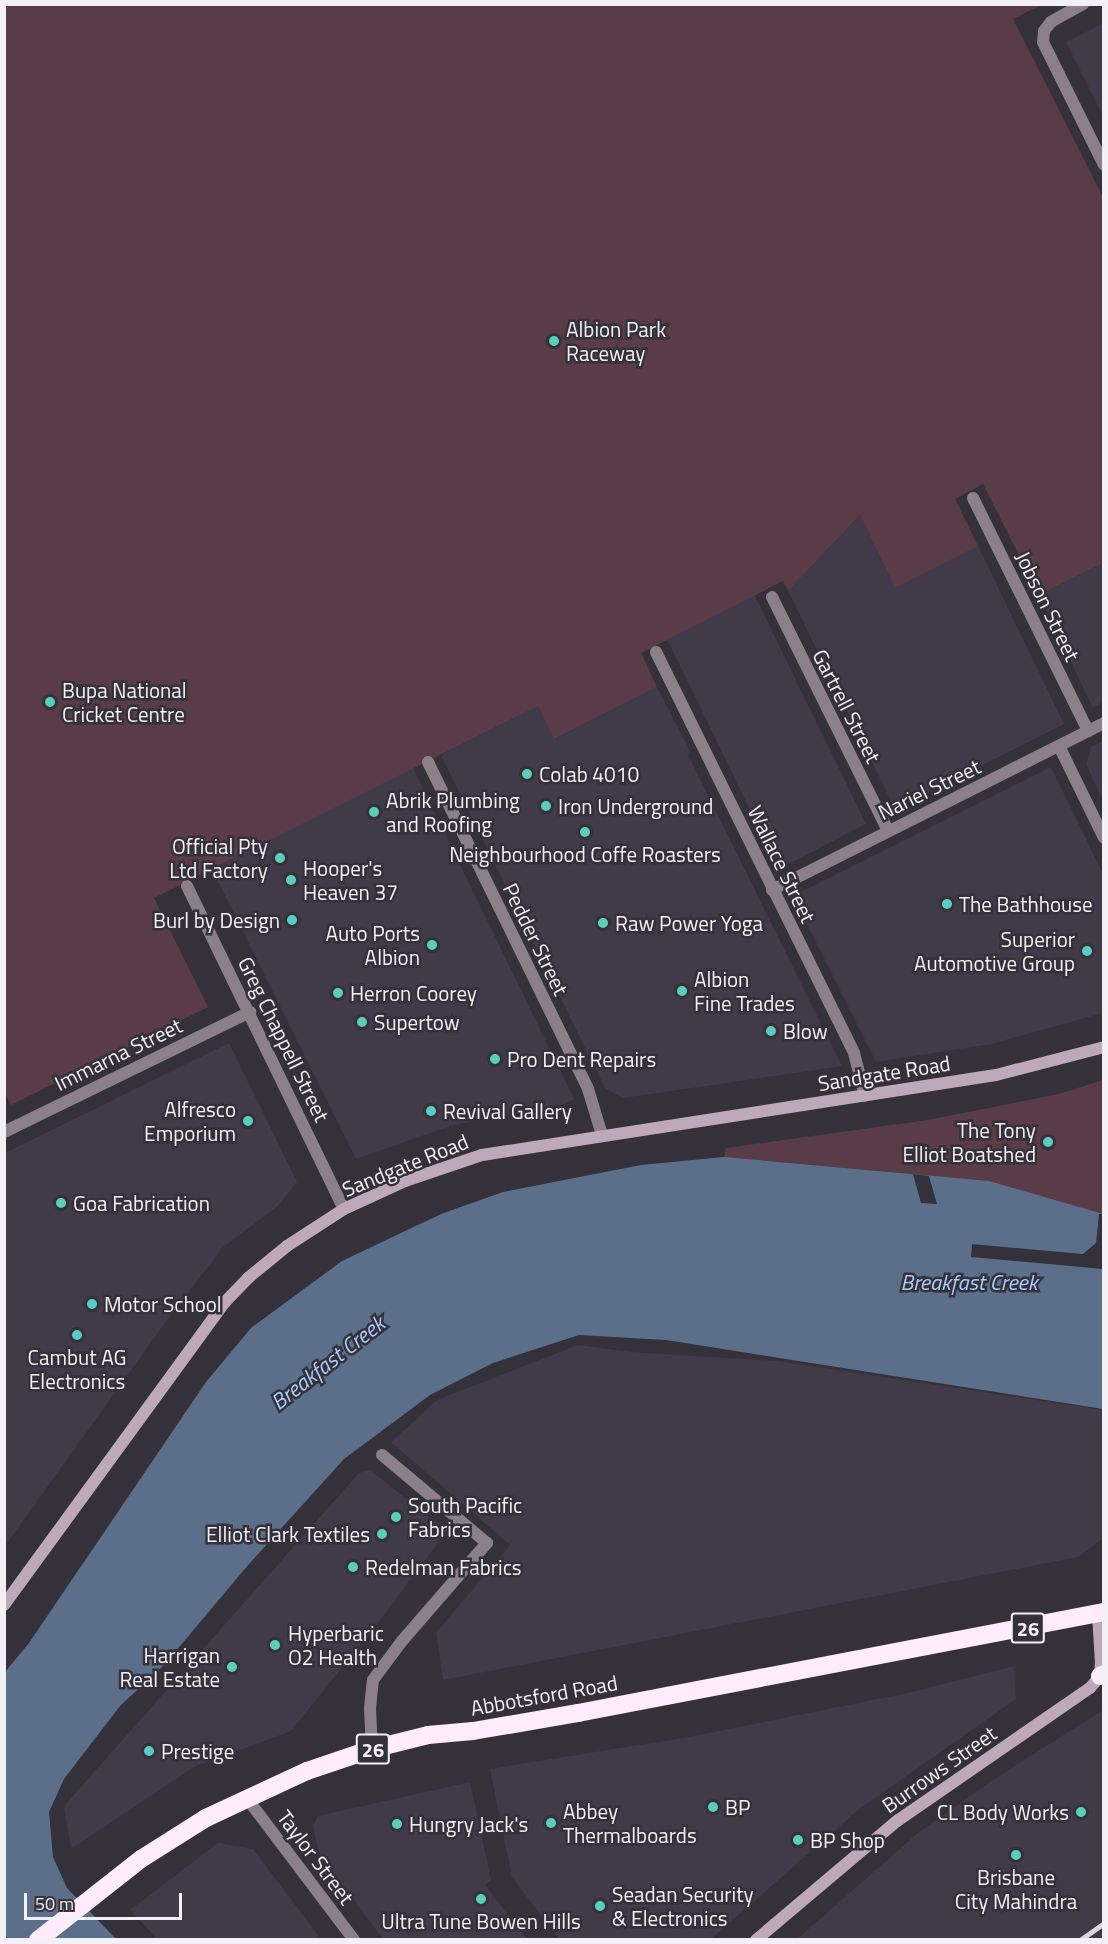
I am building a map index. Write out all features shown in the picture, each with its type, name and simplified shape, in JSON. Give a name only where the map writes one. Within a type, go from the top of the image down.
[{"type":"highway","name":"Abbotsford Road","points":[[38,1940],[174,1836],[246,1797],[329,1763],[372,1749],[418,1737],[473,1731],[578,1713],[1101,1612]]},
{"type":"main road","name":"Sandgate Road","points":[[4,1605],[224,1303],[248,1278],[287,1246],[344,1209],[405,1181],[482,1155],[996,1075],[1104,1047]]},
{"type":"main road","name":"Burrows Street","points":[[756,1940],[897,1821],[1090,1688],[1102,1675],[1101,1612]]},
{"type":"street","points":[[1083,4],[1055,18],[1044,31],[1044,48],[1104,165]]},
{"type":"street","name":"Jobson Street","points":[[973,498],[1088,731]]},
{"type":"street","name":"Gartrell Street","points":[[772,597],[888,831]]},
{"type":"street","name":"Wallace Street","points":[[656,652],[854,1053],[865,1096]]},
{"type":"street","name":"Nariel Street","points":[[772,890],[1104,723]]},
{"type":"street","points":[[1059,746],[1104,838]]},
{"type":"street","name":"Pedder Street","points":[[428,762],[588,1089],[602,1135]]},
{"type":"street","name":"Greg Chappell Street","points":[[187,886],[344,1209]]},
{"type":"street","name":"Immarna Street","points":[[4,1132],[250,1012]]},
{"type":"street","points":[[372,1749],[370,1708],[373,1680],[487,1543],[382,1455]]},
{"type":"street","name":"Taylor Street","points":[[246,1797],[354,1940]]},
{"type":"shaded area","name":"Albion Park Raceway","points":[[5,5],[1041,5],[1013,19],[1103,197],[1103,563],[1039,595],[983,484],[955,499],[978,546],[895,588],[860,515],[788,591],[783,581],[641,653],[657,687],[554,739],[538,706],[154,898],[208,1007],[11,1105],[5,1093]]},
{"type":"shaded area","points":[[1103,23],[1103,116],[1066,42]]},
{"type":"shaded area","points":[[860,515],[895,588],[978,546],[1064,724],[895,809],[788,591]]},
{"type":"shaded area","points":[[1103,563],[1103,702],[1093,708],[1039,595]]},
{"type":"shaded area","points":[[754,594],[866,824],[779,869],[667,639]]},
{"type":"shaded area","name":"Albion Fine Trades","points":[[657,687],[689,749],[691,754],[688,755],[842,1066],[623,1098],[605,1088],[441,755],[538,706],[555,739]]},
{"type":"shaded area","points":[[1103,741],[1103,801],[1086,764],[1091,747]]},
{"type":"shaded area","points":[[1051,767],[1103,874],[1103,1013],[991,1044],[876,1062],[793,896]]},
{"type":"shaded area","points":[[413,768],[574,1099],[555,1109],[534,1110],[453,1125],[356,1159],[212,869]]},
{"type":"shaded area","points":[[229,1043],[297,1182],[278,1206],[223,1247],[159,1331],[5,1546],[5,1153]]},
{"type":"shaded area","points":[[1103,1080],[1103,1214],[913,1174],[724,1157],[726,1148],[928,1120],[1059,1094]]},
{"type":"shaded area","points":[[578,1345],[631,1352],[778,1361],[1103,1410],[1103,1538],[1078,1557],[443,1680],[436,1633],[510,1545],[391,1442],[437,1400]]},
{"type":"shaded area","points":[[370,1470],[447,1531],[377,1624],[291,1731],[194,1767],[71,1849],[64,1806],[359,1473]]},
{"type":"shaded area","points":[[1014,1666],[1016,1699],[858,1810],[711,1939],[559,1939],[512,1877],[490,1769],[689,1737],[908,1693]]},
{"type":"shaded area","points":[[1103,1710],[1103,1939],[797,1939],[918,1833],[993,1780]]},
{"type":"shaded area","points":[[470,1782],[491,1880],[485,1885],[527,1939],[383,1939],[319,1854],[313,1826],[318,1816]]},
{"type":"shaded area","points":[[218,1843],[253,1849],[321,1939],[157,1939],[130,1910]]},
{"type":"water","name":"Breakfast Creek","points":[[724,1157],[989,1181],[1103,1214],[1103,1409],[666,1340],[579,1335],[493,1363],[430,1395],[344,1459],[249,1564],[164,1665],[120,1706],[64,1779],[49,1812],[53,1857],[67,1888],[116,1939],[5,1940],[5,1672],[29,1643],[206,1382],[251,1328],[342,1261],[441,1214],[503,1192],[641,1165]]},
{"type":"pier","points":[[913,1174],[929,1176],[937,1204],[921,1203]]},
{"type":"pier","points":[[1099,1214],[1103,1214],[1103,1269],[971,1257],[972,1244],[1083,1254],[1096,1243]]},
{"type":"railway","points":[[1080,1940],[1104,1923]]},
{"type":"place","name":"Albion Park Raceway","points":[[554,341]]},
{"type":"place","name":"Bupa National Cricket Centre","points":[[50,702]]},
{"type":"place","name":"Colab 4010","points":[[527,774]]},
{"type":"place","name":"Iron Underground","points":[[546,806]]},
{"type":"place","name":"Abrik Plumbing and Roofing","points":[[374,812]]},
{"type":"place","name":"Neighbourhood Coffe Roasters","points":[[585,832]]},
{"type":"place","name":"Official Pty Ltd Factory","points":[[280,858]]},
{"type":"place","name":"Hooper's Heaven 37","points":[[291,880]]},
{"type":"place","name":"The Bathhouse","points":[[947,904]]},
{"type":"place","name":"Burl by Design","points":[[292,920]]},
{"type":"place","name":"Raw Power Yoga","points":[[603,923]]},
{"type":"place","name":"Auto Ports Albion","points":[[432,945]]},
{"type":"place","name":"Superior Automotive Group","points":[[1087,951]]},
{"type":"place","name":"Albion Fine Trades","points":[[682,991]]},
{"type":"place","name":"Herron Coorey","points":[[338,993]]},
{"type":"place","name":"Supertow","points":[[362,1022]]},
{"type":"place","name":"Blow","points":[[771,1031]]},
{"type":"place","name":"Pro Dent Repairs","points":[[495,1059]]},
{"type":"place","name":"Revival Gallery","points":[[431,1111]]},
{"type":"place","name":"Alfresco Emporium","points":[[248,1121]]},
{"type":"place","name":"The Tony Elliot Boatshed","points":[[1048,1142]]},
{"type":"place","name":"Goa Fabrication","points":[[61,1203]]},
{"type":"place","name":"Motor School","points":[[92,1304]]},
{"type":"place","name":"Cambut AG Electronics","points":[[77,1335]]},
{"type":"place","name":"South Pacific Fabrics","points":[[396,1517]]},
{"type":"place","name":"Elliot Clark Textiles","points":[[382,1534]]},
{"type":"place","name":"Redelman Fabrics","points":[[353,1567]]},
{"type":"place","name":"Hyperbaric O2 Health","points":[[275,1645]]},
{"type":"place","name":"Harrigan Real Estate","points":[[232,1667]]},
{"type":"place","name":"Prestige","points":[[149,1751]]},
{"type":"place","name":"BP","points":[[713,1807]]},
{"type":"place","name":"CL Body Works","points":[[1081,1812]]},
{"type":"place","name":"Abbey Thermalboards","points":[[551,1823]]},
{"type":"place","name":"Hungry Jack's","points":[[397,1824]]},
{"type":"place","name":"BP Shop","points":[[798,1840]]},
{"type":"place","name":"Brisbane City Mahindra","points":[[1016,1855]]},
{"type":"place","name":"Ultra Tune Bowen Hills","points":[[481,1899]]},
{"type":"place","name":"Seadan Security & Electronics","points":[[600,1906]]}]
